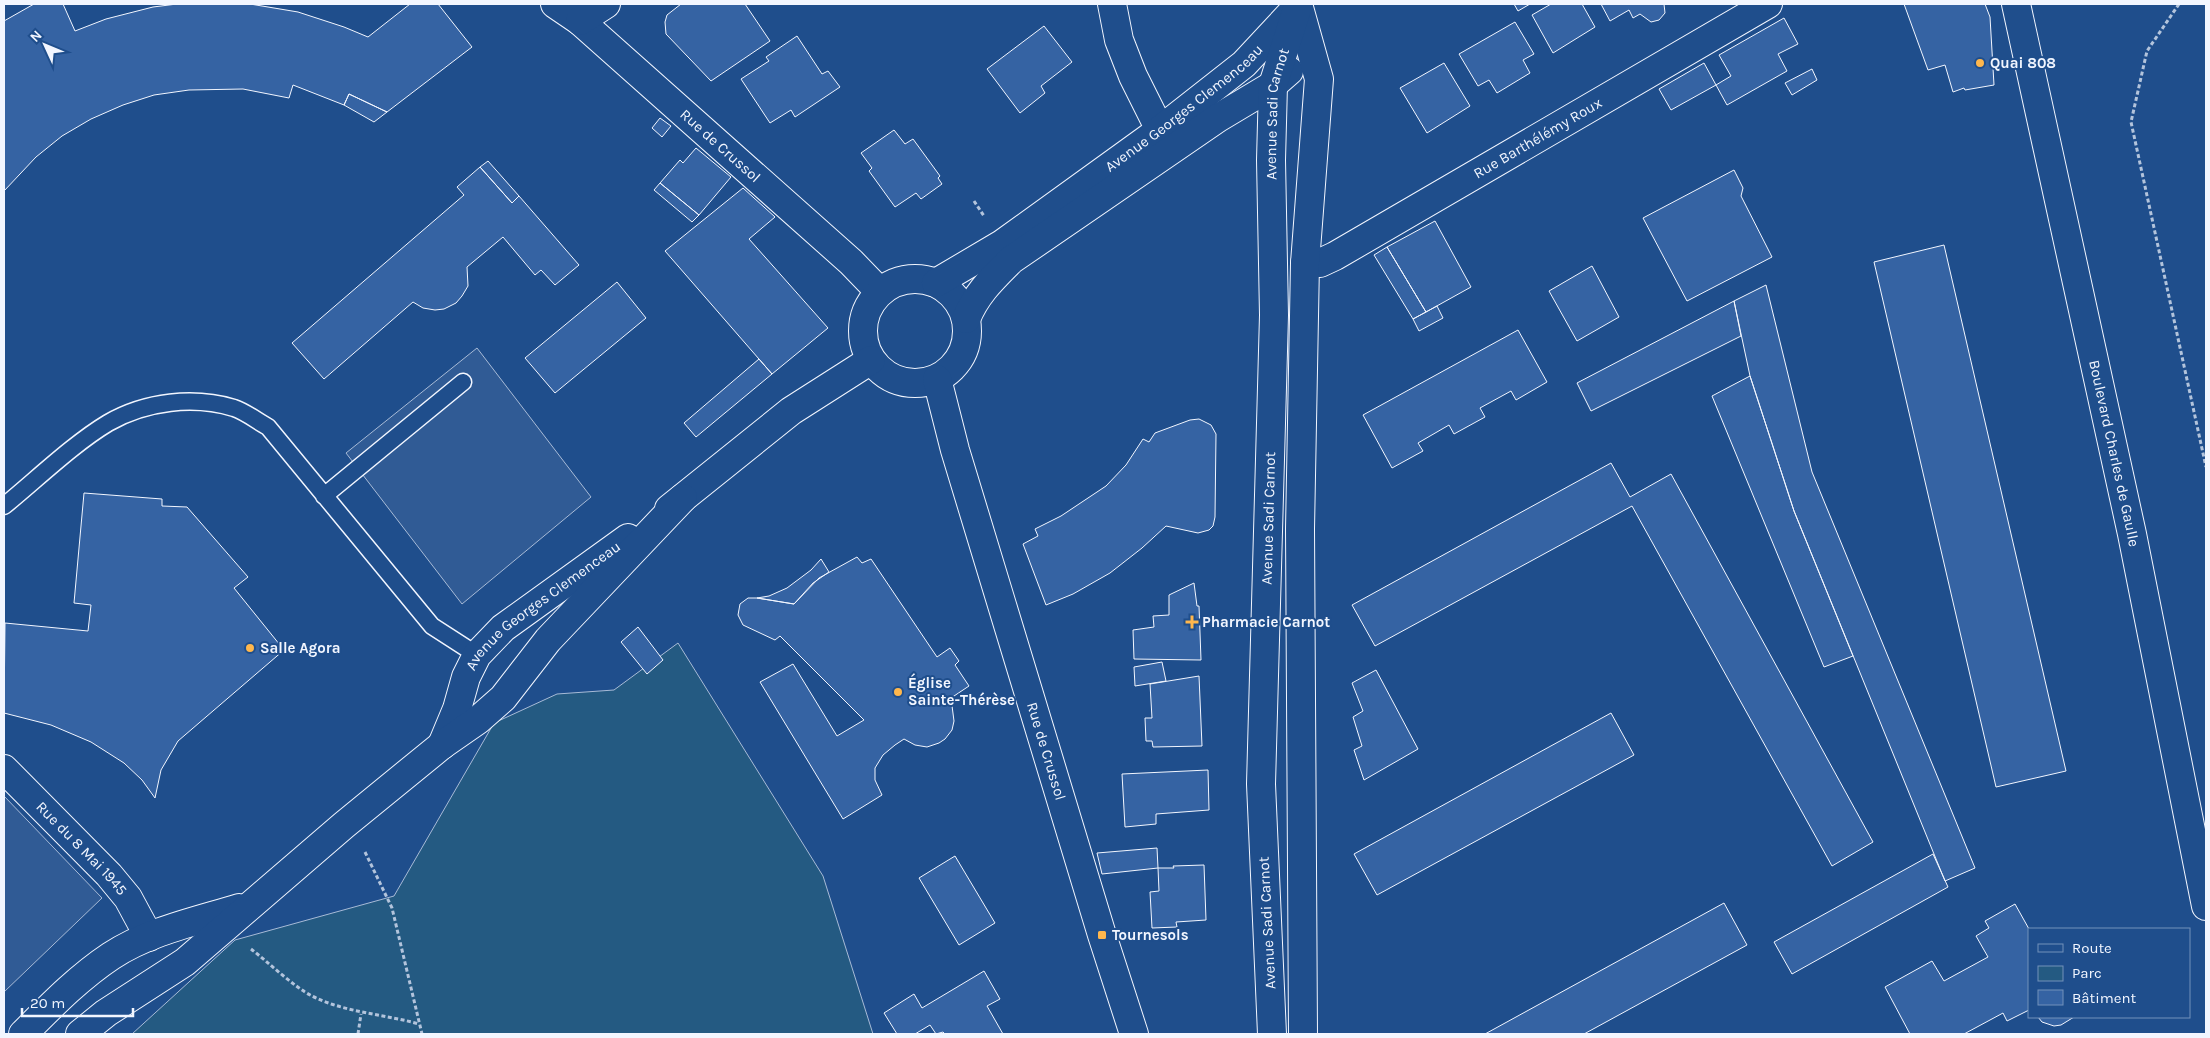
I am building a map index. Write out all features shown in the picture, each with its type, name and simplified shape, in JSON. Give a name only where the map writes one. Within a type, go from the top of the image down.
[{"type":"street","name":"Rue de Crussol","points":[[555,4],[580,21],[851,262],[880,292]]},
{"type":"street","points":[[580,21],[606,4]]},
{"type":"street","points":[[1112,4],[1119,40],[1133,76],[1160,130]]},
{"type":"street","name":"Boulevard Charles de Gaulle","points":[[2016,4],[2132,534],[2206,906]]},
{"type":"street","name":"Avenue Georges Clemenceau","points":[[936,283],[1002,244],[1160,130],[1244,64],[1298,5]]},
{"type":"street","name":"Avenue Sadi Carnot","points":[[1272,1034],[1261,784],[1274,316],[1271,160],[1273,85],[1298,5]]},
{"type":"street","name":"Avenue Sadi Carnot","points":[[1298,5],[1319,79],[1305,263],[1300,529],[1303,1034]]},
{"type":"street","name":"Rue Barthélémy Roux","points":[[1305,263],[1320,263],[1390,225],[1765,5]]},
{"type":"street","name":"Avenue Georges Clemenceau","points":[[966,319],[973,302],[983,287],[1019,255],[1218,118],[1273,85]]},
{"type":"street","points":[[917,279],[936,283],[950,292],[960,304],[966,319],[967,337],[962,354],[952,369],[937,379],[923,383],[908,384],[894,380],[881,371],[871,360],[864,343],[863,324],[869,306],[880,292],[897,281],[917,279]]},
{"type":"street","name":"Avenue Georges Clemenceau","points":[[442,745],[457,710],[466,678],[477,654],[503,628],[683,498],[791,411],[871,360]]},
{"type":"street","name":"Rue de Crussol","points":[[937,379],[955,450],[1127,1031]]},
{"type":"street","name":"Avenue Georges Clemenceau","points":[[80,1034],[106,1013],[185,962],[250,904],[344,825],[442,745],[478,720],[503,698],[548,640],[683,498]]},
{"type":"street","name":"Rue du 8 Mai 1945","points":[[4,770],[109,875],[128,898],[149,937]]},
{"type":"street","name":"Avenue Georges Clemenceau","points":[[24,1034],[75,984],[112,955],[149,937],[250,904]]},
{"type":"lane","points":[[324,496],[463,382]]},
{"type":"lane","points":[[4,506],[109,422],[146,407],[182,401],[208,402],[236,409],[268,427],[432,626],[477,654]]},
{"type":"path","points":[[2179,4],[2147,50],[2131,122],[2206,467]]},
{"type":"path","points":[[974,201],[985,217]]},
{"type":"path","points":[[344,825],[363,849],[392,908],[422,1034]]},
{"type":"path","points":[[248,946],[312,996],[361,1014],[391,1016],[420,1025]]},
{"type":"path","points":[[358,1034],[361,1014]]},
{"type":"green space","points":[[678,643],[823,876],[873,1034],[132,1034],[235,940],[394,896],[494,723],[557,694],[614,690]]},
{"type":"shaded area","points":[[477,348],[591,497],[462,604],[346,453]]},
{"type":"shaded area","points":[[4,796],[102,898],[4,992]]},
{"type":"building","points":[[34,4],[63,4],[75,31],[106,19],[153,7],[177,4],[250,4],[298,12],[368,37],[410,4],[438,4],[472,47],[387,112],[349,94],[344,105],[293,85],[289,98],[243,89],[189,90],[154,95],[123,105],[91,119],[62,136],[36,157],[4,191],[4,21]]},
{"type":"building","points":[[681,4],[745,4],[770,41],[711,81],[666,34],[665,22],[667,15]]},
{"type":"building","points":[[1514,4],[1530,4],[1518,11]]},
{"type":"building","points":[[1551,4],[1582,4],[1595,27],[1553,53],[1532,15]]},
{"type":"building","points":[[1601,4],[1664,4],[1665,13],[1659,20],[1651,22],[1640,14],[1633,18],[1629,10],[1610,21]]},
{"type":"building","points":[[1904,4],[1985,4],[1990,17],[1994,85],[1965,90],[1964,88],[1953,92],[1945,65],[1928,70]]},
{"type":"building","points":[[1784,18],[1798,44],[1778,54],[1787,71],[1727,105],[1716,85],[1731,76],[1719,55]]},
{"type":"building","points":[[1515,22],[1534,54],[1523,60],[1530,73],[1497,93],[1489,80],[1478,86],[1459,54]]},
{"type":"building","points":[[1044,26],[1072,62],[1041,86],[1045,93],[1020,113],[987,69]]},
{"type":"building","points":[[797,36],[822,74],[828,71],[840,87],[795,117],[791,110],[770,123],[741,79],[769,61],[766,57]]},
{"type":"building","points":[[1444,63],[1470,106],[1427,133],[1400,88]]},
{"type":"building","points":[[1704,63],[1716,85],[1671,110],[1659,89]]},
{"type":"building","points":[[1812,69],[1817,80],[1792,95],[1785,83]]},
{"type":"building","points":[[349,94],[387,112],[374,122],[344,105]]},
{"type":"building","points":[[660,118],[671,126],[662,137],[652,128]]},
{"type":"building","points":[[894,130],[905,144],[913,139],[940,176],[938,178],[942,184],[921,199],[916,193],[895,207],[869,171],[872,168],[861,153]]},
{"type":"building","points":[[696,148],[731,177],[699,215],[660,183],[680,160],[683,163]]},
{"type":"building","points":[[488,161],[519,196],[512,203],[480,167]]},
{"type":"building","points":[[480,167],[512,203],[519,196],[579,265],[555,285],[541,270],[535,275],[503,237],[467,267],[468,286],[456,303],[444,309],[435,310],[423,308],[413,302],[324,379],[292,343],[464,195],[457,187]]},
{"type":"building","points":[[1734,170],[1743,188],[1741,196],[1772,257],[1687,301],[1643,218]]},
{"type":"building","points":[[660,183],[699,215],[692,222],[654,190]]},
{"type":"building","points":[[743,188],[775,217],[749,239],[828,328],[772,374],[665,251]]},
{"type":"building","points":[[1435,221],[1471,287],[1426,312],[1387,247]]},
{"type":"building","points":[[1944,245],[2066,771],[1996,787],[1874,262]]},
{"type":"building","points":[[1387,247],[1426,312],[1413,319],[1374,255]]},
{"type":"building","points":[[1592,266],[1619,317],[1577,341],[1549,291]]},
{"type":"building","points":[[617,282],[646,318],[555,393],[525,358]]},
{"type":"building","points":[[1766,285],[1812,472],[1975,868],[1945,881],[1794,511],[1750,376],[1734,301]]},
{"type":"building","points":[[1734,301],[1741,336],[1591,411],[1577,383]]},
{"type":"building","points":[[1437,306],[1443,318],[1419,331],[1413,319]]},
{"type":"building","points":[[1518,330],[1547,382],[1516,400],[1511,391],[1480,408],[1485,417],[1454,434],[1449,425],[1418,443],[1423,451],[1392,468],[1363,415]]},
{"type":"building","points":[[759,359],[772,374],[696,437],[684,423]]},
{"type":"building","points":[[1750,376],[1794,511],[1853,656],[1824,667],[1712,396]]},
{"type":"building","points":[[1199,419],[1211,425],[1216,434],[1215,517],[1213,526],[1209,530],[1198,533],[1166,526],[1110,573],[1073,594],[1046,605],[1023,544],[1038,536],[1035,529],[1061,516],[1106,486],[1126,465],[1143,439],[1149,442],[1155,433],[1190,420]]},
{"type":"building","points":[[1611,463],[1630,497],[1671,474],[1873,842],[1832,866],[1632,506],[1375,646],[1352,605]]},
{"type":"building","points":[[84,493],[162,499],[162,506],[187,507],[248,577],[234,588],[284,650],[178,741],[161,770],[155,798],[142,780],[124,763],[91,742],[51,725],[4,713],[5,623],[88,631],[91,605],[74,603]]},
{"type":"building","name":"Église Sainte-Thérèse","points":[[857,557],[862,563],[871,559],[937,657],[950,648],[959,661],[955,665],[969,686],[951,698],[954,721],[952,730],[945,739],[927,747],[915,745],[904,739],[895,745],[883,755],[875,768],[875,780],[882,795],[843,819],[760,682],[793,664],[837,736],[864,720],[780,636],[775,640],[743,625],[738,615],[740,604],[748,598],[794,604],[819,578]]},
{"type":"building","points":[[821,559],[829,572],[813,583],[794,604],[757,598],[769,596],[787,588],[811,570]]},
{"type":"building","points":[[1194,583],[1197,606],[1199,606],[1201,660],[1134,659],[1133,630],[1154,627],[1153,616],[1169,615],[1169,595]]},
{"type":"building","points":[[638,627],[663,660],[647,674],[621,642]]},
{"type":"building","points":[[1162,662],[1166,681],[1135,686],[1134,667]]},
{"type":"building","points":[[1376,670],[1418,749],[1364,780],[1354,750],[1362,746],[1353,717],[1363,711],[1352,683]]},
{"type":"building","points":[[1199,676],[1202,746],[1153,747],[1152,741],[1146,741],[1145,718],[1152,718],[1150,684]]},
{"type":"building","points":[[1611,713],[1634,755],[1377,895],[1354,854]]},
{"type":"building","points":[[1208,770],[1209,810],[1156,814],[1156,824],[1125,827],[1122,774]]},
{"type":"building","points":[[1157,848],[1158,868],[1102,874],[1097,853]]},
{"type":"building","points":[[1933,854],[1948,887],[1792,974],[1774,942]]},
{"type":"building","points":[[955,856],[995,923],[959,945],[919,878]]},
{"type":"building","points":[[1204,865],[1206,920],[1176,922],[1177,927],[1152,928],[1150,892],[1159,891],[1158,868]]},
{"type":"building","points":[[1724,903],[1747,945],[1584,1034],[1485,1034]]},
{"type":"building","points":[[2015,904],[2028,928],[2028,1010],[2007,1021],[2003,1013],[1964,1034],[1910,1034],[1885,987],[1932,961],[1944,981],[1988,957],[1976,936],[1989,928],[1985,921]]},
{"type":"building","points":[[984,971],[1000,999],[987,1006],[1003,1034],[945,1034],[943,1032],[936,1034],[930,1025],[915,1034],[897,1034],[884,1013],[914,994],[922,1008]]},
{"type":"building","points":[[2039,1018],[2072,1018],[2061,1025],[2054,1026],[2042,1022]]},
{"type":"place","name":"Quai 808","points":[[1980,63]]},
{"type":"place","name":"Pharmacie Carnot","points":[[1192,622]]},
{"type":"place","name":"Salle Agora","points":[[250,648]]},
{"type":"place","name":"Église Sainte-Thérèse","points":[[898,692]]},
{"type":"place","name":"Tournesols","points":[[1102,935]]}]
